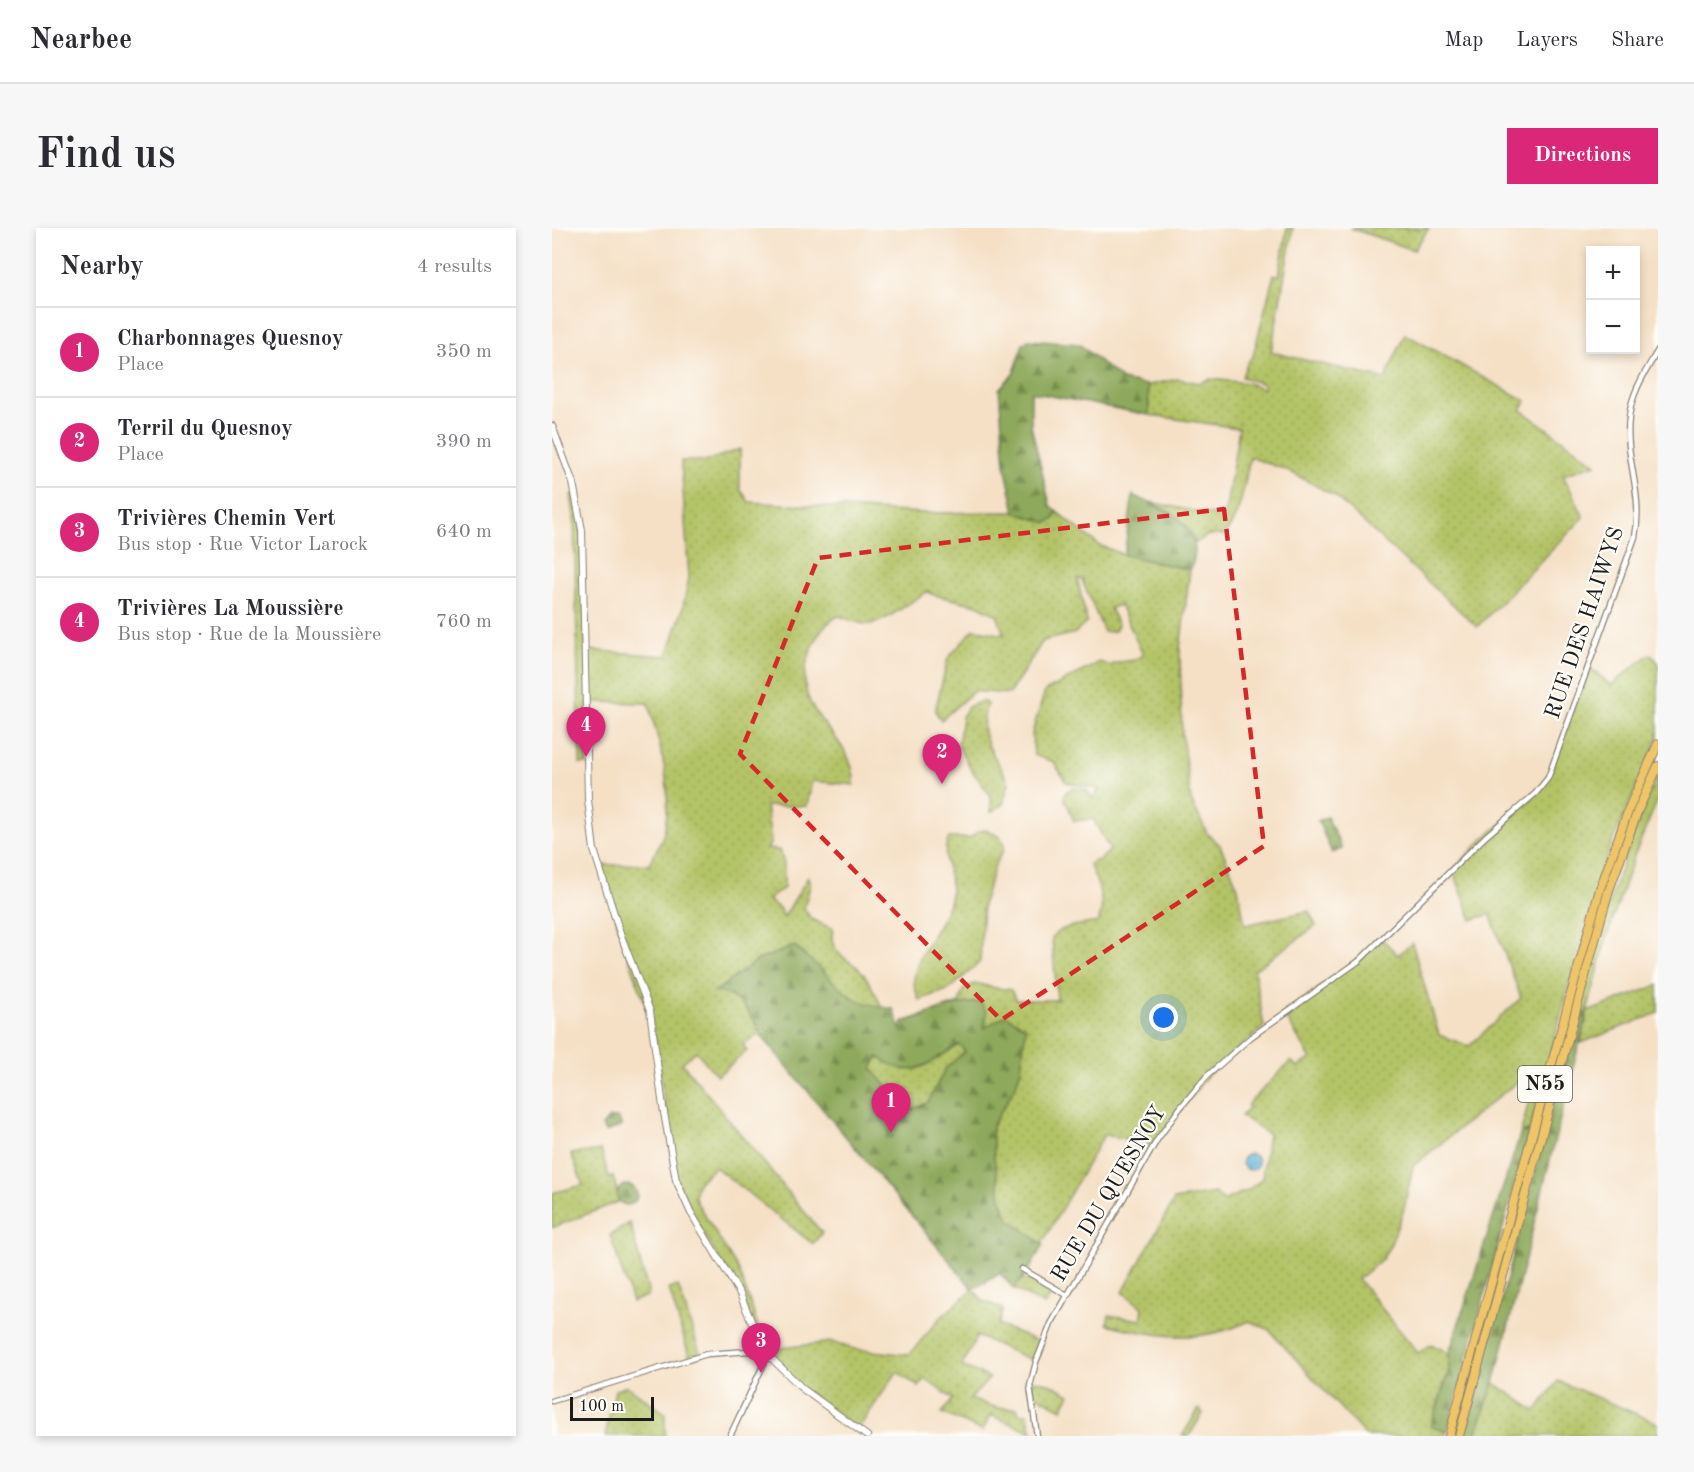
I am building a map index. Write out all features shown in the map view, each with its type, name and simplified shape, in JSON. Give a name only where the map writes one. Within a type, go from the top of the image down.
[{"type":"highway","name":"N55","points":[[1449,1436],[1599,889],[1630,806],[1658,744]]},
{"type":"highway","name":"N55","points":[[1459,1436],[1608,892],[1631,828],[1658,766]]},
{"type":"street","name":"RUE DES HAIWYS","points":[[1453,870],[1485,837],[1536,793],[1553,766],[1635,537],[1638,514],[1636,478],[1629,442],[1629,416],[1635,393],[1658,350]]},
{"type":"street","points":[[552,426],[576,492],[582,530],[588,800],[596,858],[620,933],[650,1011],[664,1118],[676,1179],[691,1213],[740,1294],[766,1352],[803,1389],[867,1436]]},
{"type":"street","name":"RUE DU QUESNOY","points":[[1037,1436],[1030,1398],[1031,1380],[1051,1324],[1162,1131],[1207,1076],[1251,1036],[1359,961],[1453,870]]},
{"type":"street","points":[[1022,1269],[1068,1295]]},
{"type":"street","points":[[552,1401],[707,1354],[766,1352]]},
{"type":"street","points":[[730,1436],[766,1352]]},
{"type":"highlighted area","points":[[1224,509],[1264,846],[1001,1020],[740,754],[818,558]]},
{"type":"green space","points":[[1287,228],[1293,228],[1271,352],[1385,379],[1405,334],[1526,401],[1521,410],[1596,464],[1563,475],[1584,517],[1477,627],[1335,496],[1289,471],[1250,457],[1242,498],[1230,527],[1224,535],[1208,535],[1196,543],[1177,515],[1146,501],[1216,516],[1222,515],[1226,508],[1239,428],[1149,415],[1148,385],[1178,379],[1199,383],[1210,379],[1248,383],[1263,389],[1263,384],[1242,377],[1247,363],[1253,356],[1274,274],[1279,276]]},
{"type":"green space","points":[[1350,228],[1429,228],[1414,250]]},
{"type":"green space","points":[[1028,340],[1079,344],[1122,380],[1148,385],[1149,415],[1031,392],[1031,426],[1050,505],[1057,512],[1054,519],[1047,523],[1015,512],[1005,465],[999,389],[1014,373],[1023,344]]},
{"type":"green space","points":[[740,449],[740,489],[749,502],[922,513],[1015,512],[1040,521],[1054,519],[1057,512],[1099,545],[1124,555],[1190,570],[1180,649],[1182,735],[1191,800],[1207,833],[1220,845],[1238,888],[1245,925],[1309,911],[1316,926],[1254,970],[1264,1027],[1207,1076],[1152,1147],[1144,1142],[1104,1135],[1022,1278],[1048,1288],[1052,1294],[1044,1305],[1014,1289],[1000,1273],[973,1289],[760,1033],[743,1045],[747,1051],[717,1076],[696,1051],[682,1063],[822,1233],[813,1244],[715,1167],[697,1185],[696,1201],[739,1271],[762,1337],[758,1339],[740,1294],[702,1231],[676,1180],[652,1023],[620,933],[602,865],[647,864],[648,866],[664,832],[667,816],[664,767],[648,703],[587,702],[587,764],[580,764],[574,516],[571,495],[576,492],[580,510],[586,650],[667,656],[682,611],[689,578],[681,461],[706,461]],"holes":[[[1077,578],[1082,580],[1104,632],[1115,631],[1118,625],[1110,608],[1120,605],[1143,655],[1134,660],[1118,662],[1110,666],[1100,662],[1045,691],[1032,733],[1034,755],[1054,762],[1066,782],[1099,789],[1093,799],[1086,790],[1073,788],[1066,792],[1064,797],[1074,821],[1093,819],[1110,850],[1101,859],[1089,864],[1098,885],[1101,915],[1098,922],[1066,928],[1052,938],[1057,1000],[1016,1000],[1011,990],[973,984],[964,988],[959,1003],[903,1022],[901,1030],[893,1009],[882,1007],[863,973],[837,951],[833,945],[833,929],[811,919],[804,908],[810,886],[808,877],[784,917],[779,908],[768,900],[784,888],[784,863],[779,850],[767,849],[771,842],[766,806],[807,806],[812,781],[854,785],[852,767],[845,751],[813,708],[806,692],[805,673],[811,651],[821,631],[838,616],[866,624],[881,621],[929,591],[931,594],[977,605],[997,615],[1004,635],[974,629],[948,658],[935,711],[941,720],[974,691],[1009,694],[1043,641],[1075,633],[1087,622]]]},
{"type":"green space","points":[[1133,495],[1170,514],[1189,531],[1194,542],[1195,555],[1190,570],[1124,555]]},
{"type":"green space","points":[[1650,654],[1658,662],[1658,738],[1609,850],[1586,923],[1529,1132],[1521,1132],[1538,1065],[1413,1166],[1404,1209],[1390,1246],[1382,1259],[1358,1279],[1418,1353],[1431,1344],[1449,1353],[1449,1370],[1431,1426],[1447,1432],[1446,1436],[1366,1436],[1268,1329],[1249,1321],[1214,1333],[1179,1336],[1143,1332],[1107,1324],[1109,1315],[1141,1320],[1143,1308],[1123,1292],[1174,1200],[1215,1193],[1223,1201],[1248,1190],[1262,1179],[1268,1134],[1241,1116],[1249,1108],[1247,1105],[1291,1061],[1298,1067],[1311,1059],[1284,1014],[1383,940],[1398,955],[1412,943],[1439,1035],[1469,1046],[1521,998],[1490,914],[1472,920],[1453,870],[1485,837],[1528,802],[1548,778],[1589,667],[1611,685]]},
{"type":"green space","points":[[982,701],[987,704],[984,717],[985,737],[1009,783],[1003,804],[991,812],[991,796],[972,771],[958,745],[962,717],[968,707]]},
{"type":"green space","points":[[1658,774],[1658,799],[1634,856],[1606,939],[1587,1012],[1658,985],[1658,1013],[1581,1043],[1587,1013],[1577,1015],[1594,953],[1623,863]]},
{"type":"green space","points":[[1327,817],[1342,849],[1332,853],[1318,821]]},
{"type":"green space","points":[[986,830],[999,836],[1003,841],[1004,849],[995,865],[983,903],[980,962],[950,989],[919,1000],[914,984],[915,973],[922,953],[948,906],[950,897],[951,888],[946,854],[949,838],[970,838],[978,831]]},
{"type":"green space","points":[[795,946],[847,994],[862,1002],[893,1009],[901,1030],[903,1022],[951,1007],[981,1002],[987,1013],[984,1028],[1006,1015],[1026,1027],[1021,1069],[1015,1088],[992,1126],[994,1158],[1002,1202],[1009,1219],[1043,1244],[1031,1267],[1014,1289],[1000,1273],[973,1289],[759,1033],[743,1005],[730,996],[714,992],[758,960]],"holes":[[[959,1045],[965,1051],[945,1069],[928,1102],[912,1110],[906,1108],[872,1069],[878,1057],[890,1065],[910,1070],[928,1064]]]},
{"type":"green space","points":[[1587,1012],[1494,1383],[1475,1436],[1465,1436],[1577,1015]]},
{"type":"green space","points":[[609,1118],[618,1118],[622,1126],[605,1132],[602,1126]]},
{"type":"green space","points":[[1521,1132],[1529,1132],[1447,1432],[1431,1426],[1449,1370],[1449,1353]]},
{"type":"green space","points":[[601,1150],[609,1178],[613,1177],[620,1201],[552,1228],[552,1193],[583,1185],[571,1154]]},
{"type":"green space","points":[[627,1185],[634,1188],[637,1195],[634,1202],[627,1205],[620,1202],[617,1195],[620,1188]]},
{"type":"green space","points":[[630,1223],[649,1295],[632,1302],[610,1235]]},
{"type":"green space","points":[[678,1286],[701,1356],[690,1359],[669,1289]]},
{"type":"green space","points":[[973,1289],[983,1301],[1003,1309],[998,1325],[1043,1343],[1036,1362],[977,1336],[962,1366],[990,1378],[970,1399],[998,1408],[1017,1408],[1020,1414],[1027,1414],[1032,1432],[990,1415],[983,1431],[942,1413],[953,1399],[925,1379],[919,1387],[897,1372],[858,1429],[803,1389],[763,1350],[832,1342],[854,1349],[909,1355],[939,1319]]},
{"type":"green space","points":[[1031,1380],[1049,1383],[1070,1394],[1062,1409],[1030,1392]]},
{"type":"green space","points":[[1558,1381],[1658,1423],[1658,1436],[1475,1436],[1494,1383],[1536,1411]]},
{"type":"green space","points":[[627,1386],[665,1413],[665,1436],[605,1436],[615,1390]]},
{"type":"green space","points":[[1199,1409],[1203,1413],[1189,1436],[1182,1436]]},
{"type":"water","points":[[1250,1154],[1258,1162],[1250,1170],[1242,1162]]},
{"type":"place","name":"Trivières La Moussière","points":[[586,757]]},
{"type":"place","name":"Terril du Quesnoy","points":[[942,784]]},
{"type":"place","name":"Charbonnages Quesnoy","points":[[891,1133]]},
{"type":"place","name":"Trivières Chemin Vert","points":[[761,1373]]}]
